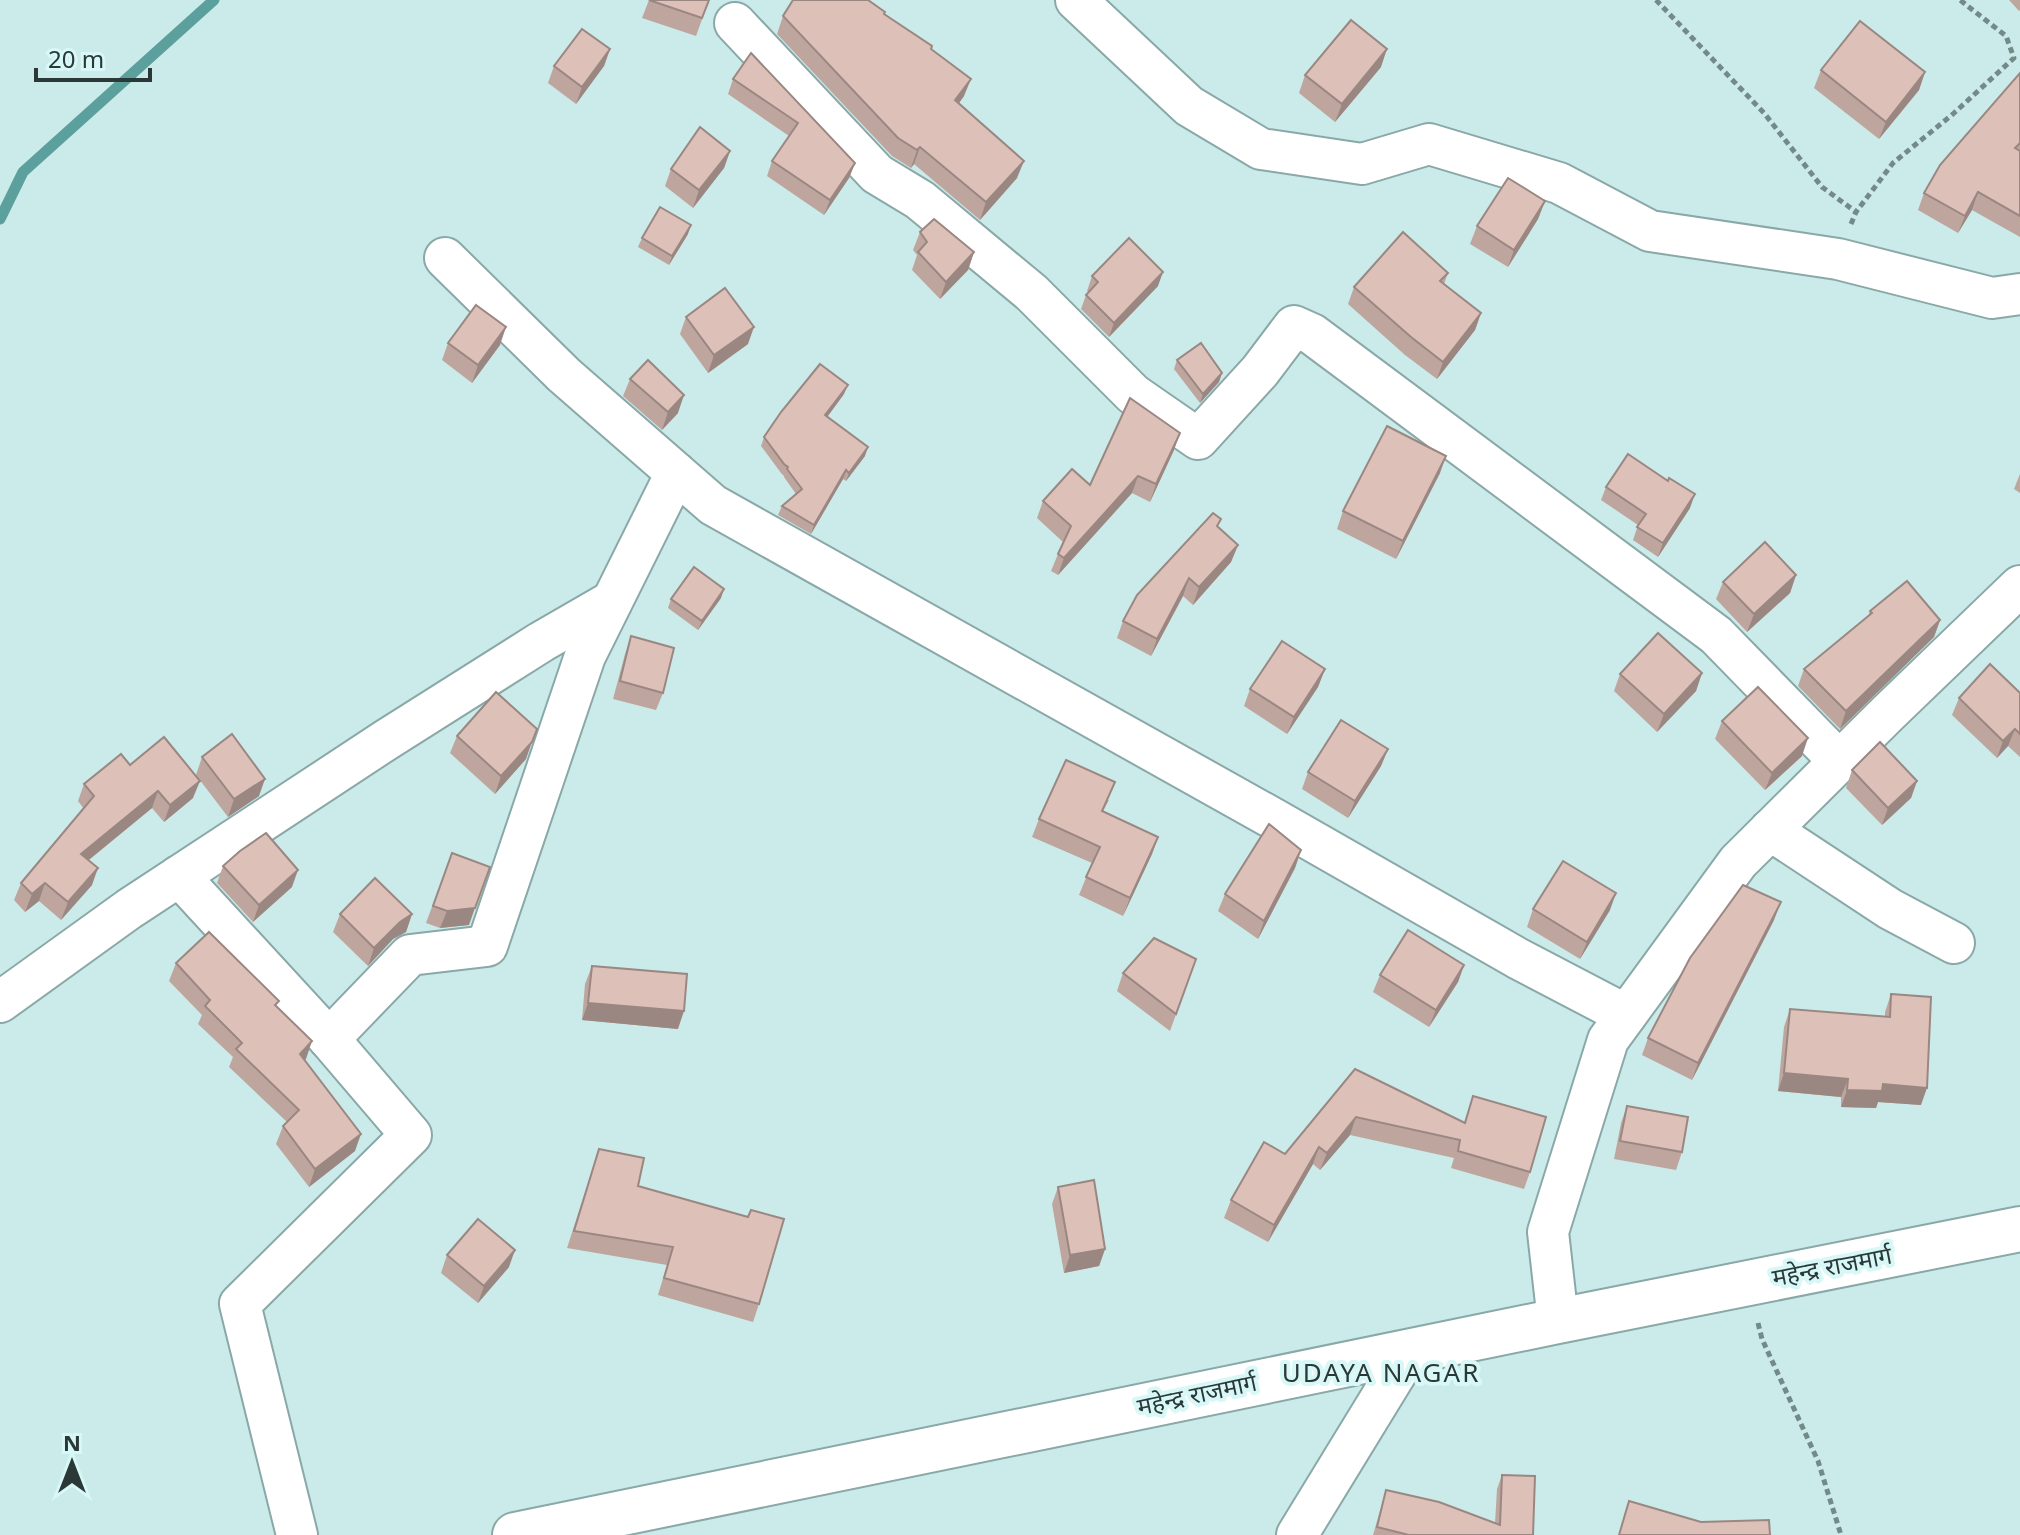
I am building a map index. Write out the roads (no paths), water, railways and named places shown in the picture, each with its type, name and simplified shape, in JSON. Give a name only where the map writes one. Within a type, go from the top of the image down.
[{"type":"highway","name":"महेन्द्र राजमार्ग","points":[[515,1535],[2020,1229]]},
{"type":"street","points":[[1076,0],[1189,106],[1261,149],[1362,164],[1429,144],[1559,183],[1650,231],[1838,259],[1992,298],[2020,294]]},
{"type":"street","points":[[735,23],[877,174],[920,200],[1032,293],[1133,394],[1198,439],[1260,371],[1294,326],[1312,334],[1716,635],[1839,761]]},
{"type":"street","points":[[445,258],[564,375],[713,505],[1517,958],[1626,1015]]},
{"type":"street","points":[[329,1039],[410,955],[487,946],[585,656],[676,473]]},
{"type":"street","points":[[1558,1321],[1548,1232],[1608,1040],[1738,862],[2020,586]]},
{"type":"street","points":[[0,1002],[179,876],[541,642],[612,601]]},
{"type":"street","points":[[1770,830],[1890,909],[1954,943]]},
{"type":"street","points":[[179,876],[329,1039],[411,1135],[240,1304],[297,1535]]},
{"type":"street","points":[[1297,1535],[1409,1352]]},
{"type":"waterway","points":[[0,219],[23,172],[214,0]]},
{"type":"district","name":"UDAYA NAGAR","points":[[1381,1373]]}]
